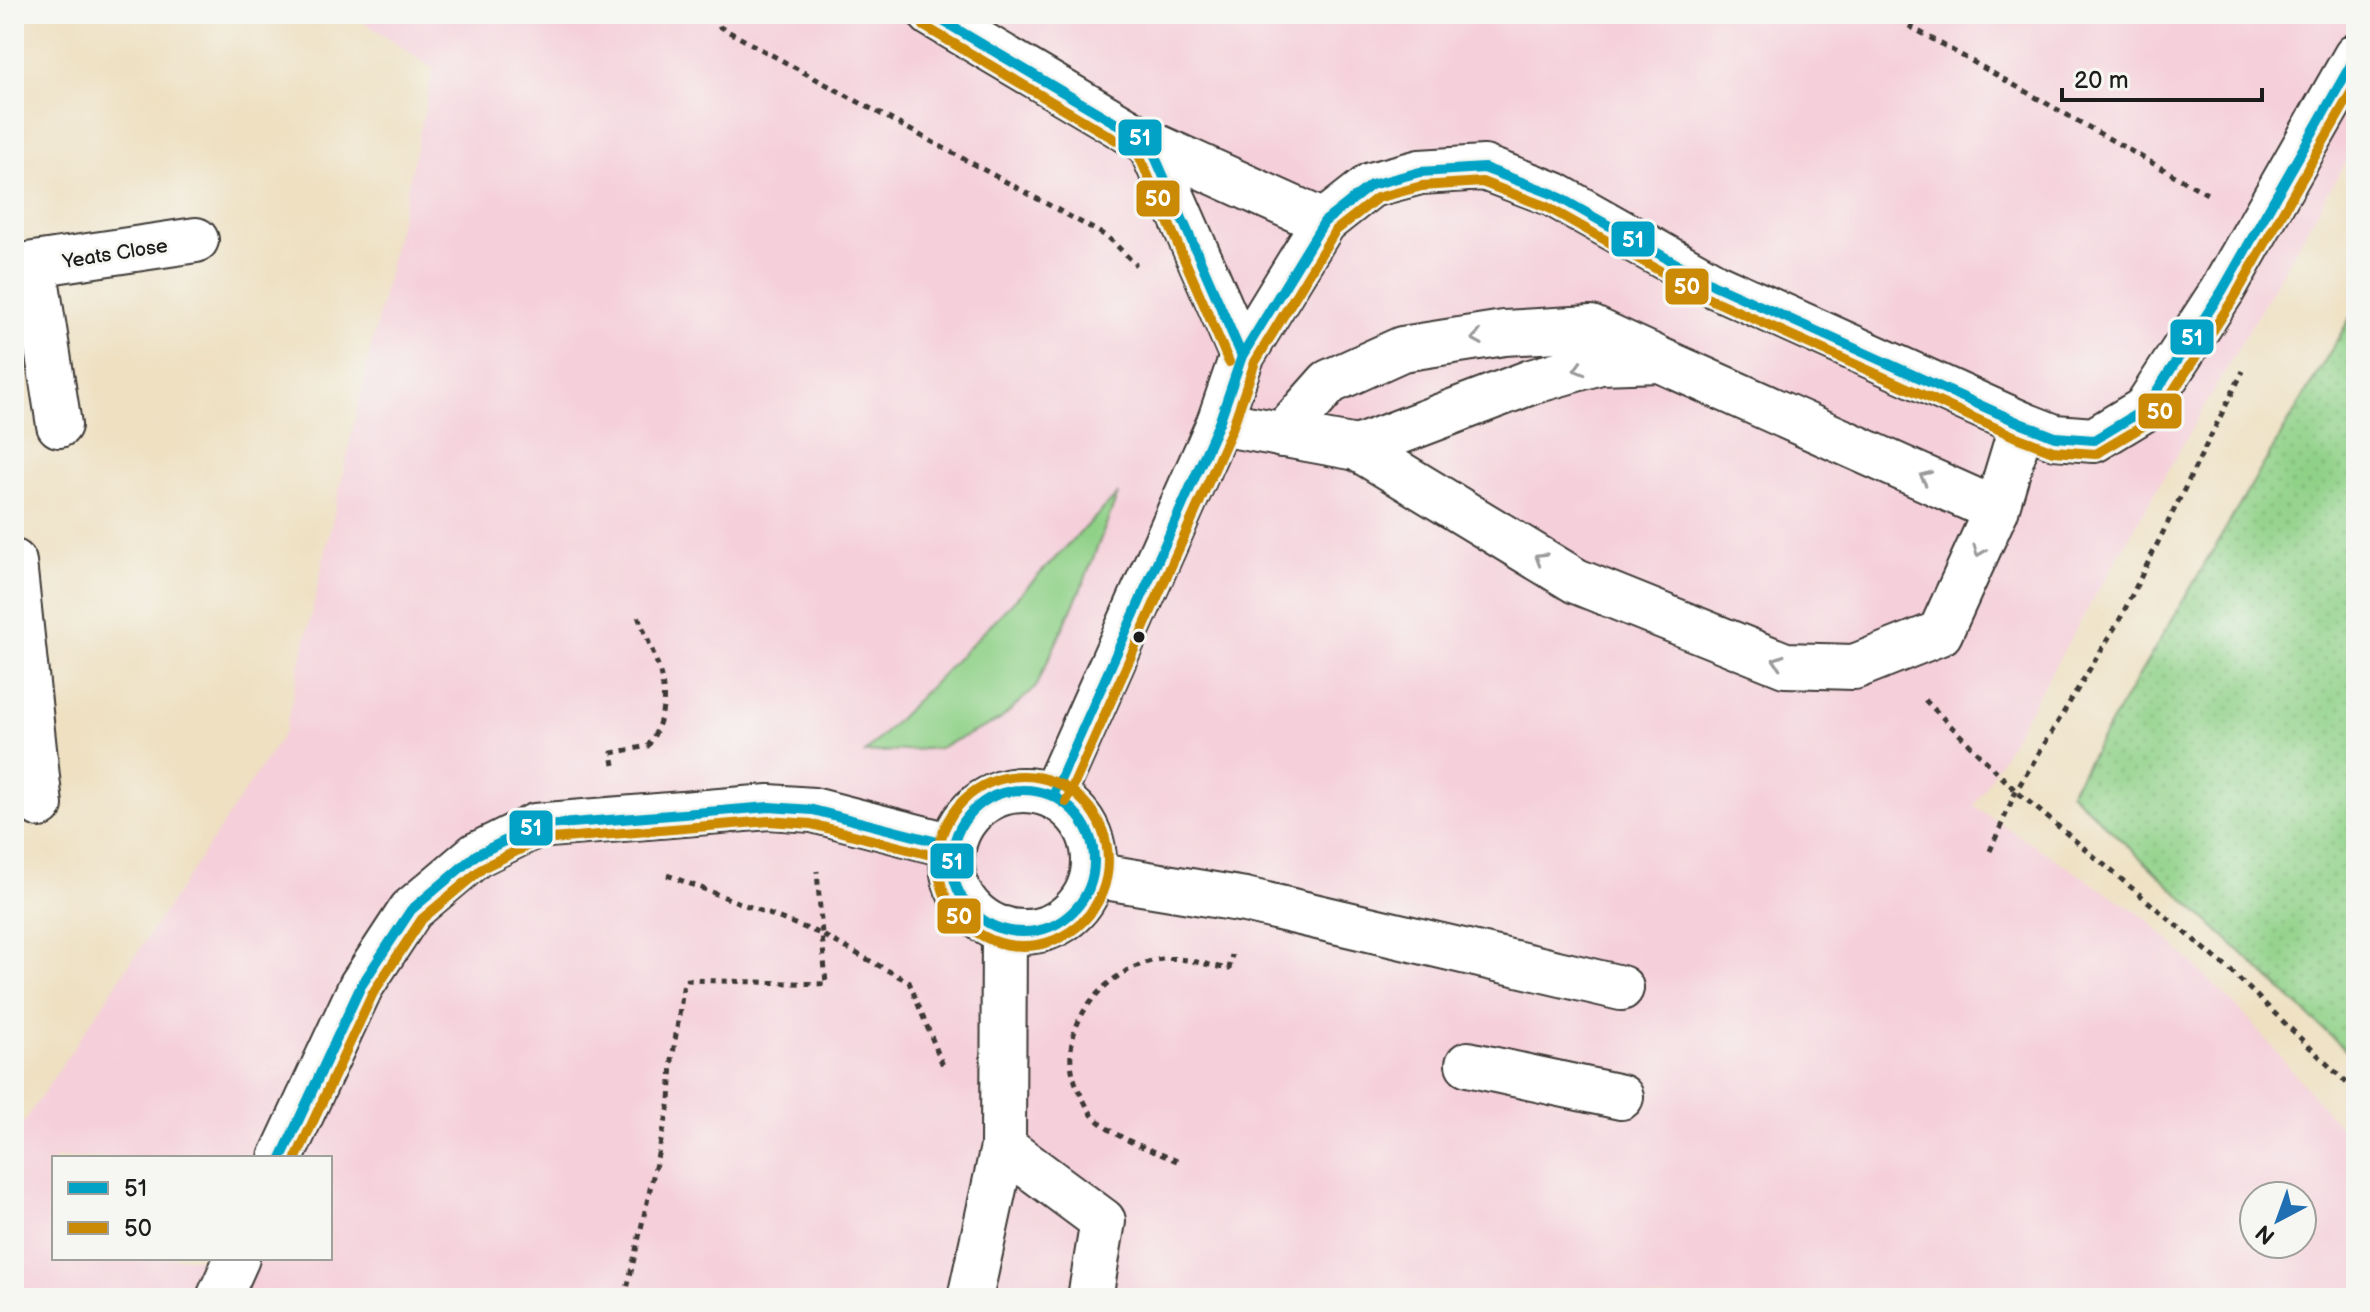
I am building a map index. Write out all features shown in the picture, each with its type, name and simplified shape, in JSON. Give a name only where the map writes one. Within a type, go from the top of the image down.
[{"type":"street","points":[[931,14],[1149,143],[1324,222]]},
{"type":"street","points":[[1053,796],[1219,423],[1242,356],[1324,222],[1371,185],[1420,172],[1484,168],[1553,194],[1714,285],[2022,424],[2055,437],[2094,440],[2145,409],[2222,291],[2356,56]]},
{"type":"street","points":[[1149,143],[1242,356]]},
{"type":"street","name":"Yeats Close","points":[[59,425],[24,266],[196,240]]},
{"type":"street","points":[[1282,435],[1329,382],[1402,349],[1504,333],[1591,328],[1996,510]]},
{"type":"street","points":[[1357,448],[1531,382],[1600,362],[1660,360]]},
{"type":"street","points":[[1219,423],[1357,448],[1576,581],[1785,665],[1854,667],[1940,633],[1996,510],[2022,424]]},
{"type":"street","points":[[14,562],[40,805]]},
{"type":"street","points":[[1033,790],[1053,796],[1072,810],[1086,829],[1093,851],[1093,875],[1085,897],[1070,915],[1050,927],[1027,932],[1004,929],[984,921],[968,907],[957,889],[951,867],[953,846],[961,826],[974,809],[991,796],[1033,790]]},
{"type":"street","points":[[282,1156],[361,986],[411,910],[476,855],[535,826],[769,807],[813,810],[953,846]]},
{"type":"street","points":[[1093,875],[1245,900],[1621,988]]},
{"type":"street","points":[[970,1298],[1002,1132],[1004,929]]},
{"type":"street","points":[[1468,1064],[1621,1097]]},
{"type":"street","points":[[1002,1132],[1103,1221],[1090,1298]]},
{"type":"street","points":[[219,1298],[236,1260]]},
{"type":"path","points":[[716,14],[720,27],[1108,237],[1142,271]]},
{"type":"path","points":[[1888,14],[2261,224]]},
{"type":"path","points":[[1990,851],[2016,791],[2120,619],[2246,366]]},
{"type":"path","points":[[638,616],[663,678],[662,724],[648,746]]},
{"type":"path","points":[[1882,656],[2016,791],[2231,971],[2356,1092]]},
{"type":"path","points":[[625,1298],[670,1102],[672,1060],[684,983],[687,980],[826,984],[813,810]]},
{"type":"path","points":[[664,874],[821,934],[909,982],[955,1096],[1002,1132]]},
{"type":"path","points":[[1177,1161],[1113,1133],[1093,1117],[1073,1079],[1069,1052],[1079,1018],[1099,990],[1127,969],[1164,959],[1229,969],[1245,900]]},
{"type":"shaded area","points":[[352,14],[2356,14],[2356,144],[1974,806],[2146,918],[2246,1016],[2356,1146],[2356,1298],[14,1298],[14,1137],[285,731],[434,69]]},
{"type":"green space","points":[[2356,308],[2356,1060],[2070,792]]},
{"type":"green space","points":[[1118,494],[1083,584],[1036,687],[1000,720],[939,748],[865,753]]},
{"type":"transit line","name":"51","points":[[931,14],[1149,143],[1242,356]]},
{"type":"transit line","name":"50","points":[[924,26],[1138,153],[1229,362]]},
{"type":"transit line","name":"51","points":[[1053,796],[1219,423],[1242,356],[1324,222],[1371,185],[1420,172],[1484,168],[1553,194],[1714,285],[2022,424],[2055,437],[2094,440],[2145,409],[2222,291],[2356,56]]},
{"type":"transit line","name":"50","points":[[1066,802],[1232,429],[1255,362],[1335,231],[1377,198],[1422,186],[1482,182],[1547,207],[1708,298],[2016,437],[2053,451],[2096,454],[2155,419],[2234,298],[2356,84]]},
{"type":"transit line","name":"50","points":[[1023,776],[1055,783],[1083,801],[1101,829],[1108,861],[1101,893],[1083,921],[1055,939],[1023,946],[991,939],[963,921],[945,893],[938,861],[945,829],[963,801],[991,783],[1023,776]]},
{"type":"transit line","name":"51","points":[[1023,790],[1050,796],[1073,811],[1088,834],[1094,861],[1088,888],[1073,911],[1050,926],[1023,932],[996,926],[973,911],[958,888],[952,861],[958,834],[973,811],[996,796],[1023,790]]},
{"type":"transit line","name":"51","points":[[282,1156],[361,986],[411,910],[476,855],[535,826],[769,807],[813,810],[953,846]]},
{"type":"transit line","name":"50","points":[[297,1156],[373,993],[422,919],[484,867],[539,840],[769,821],[811,824],[950,860]]}]
